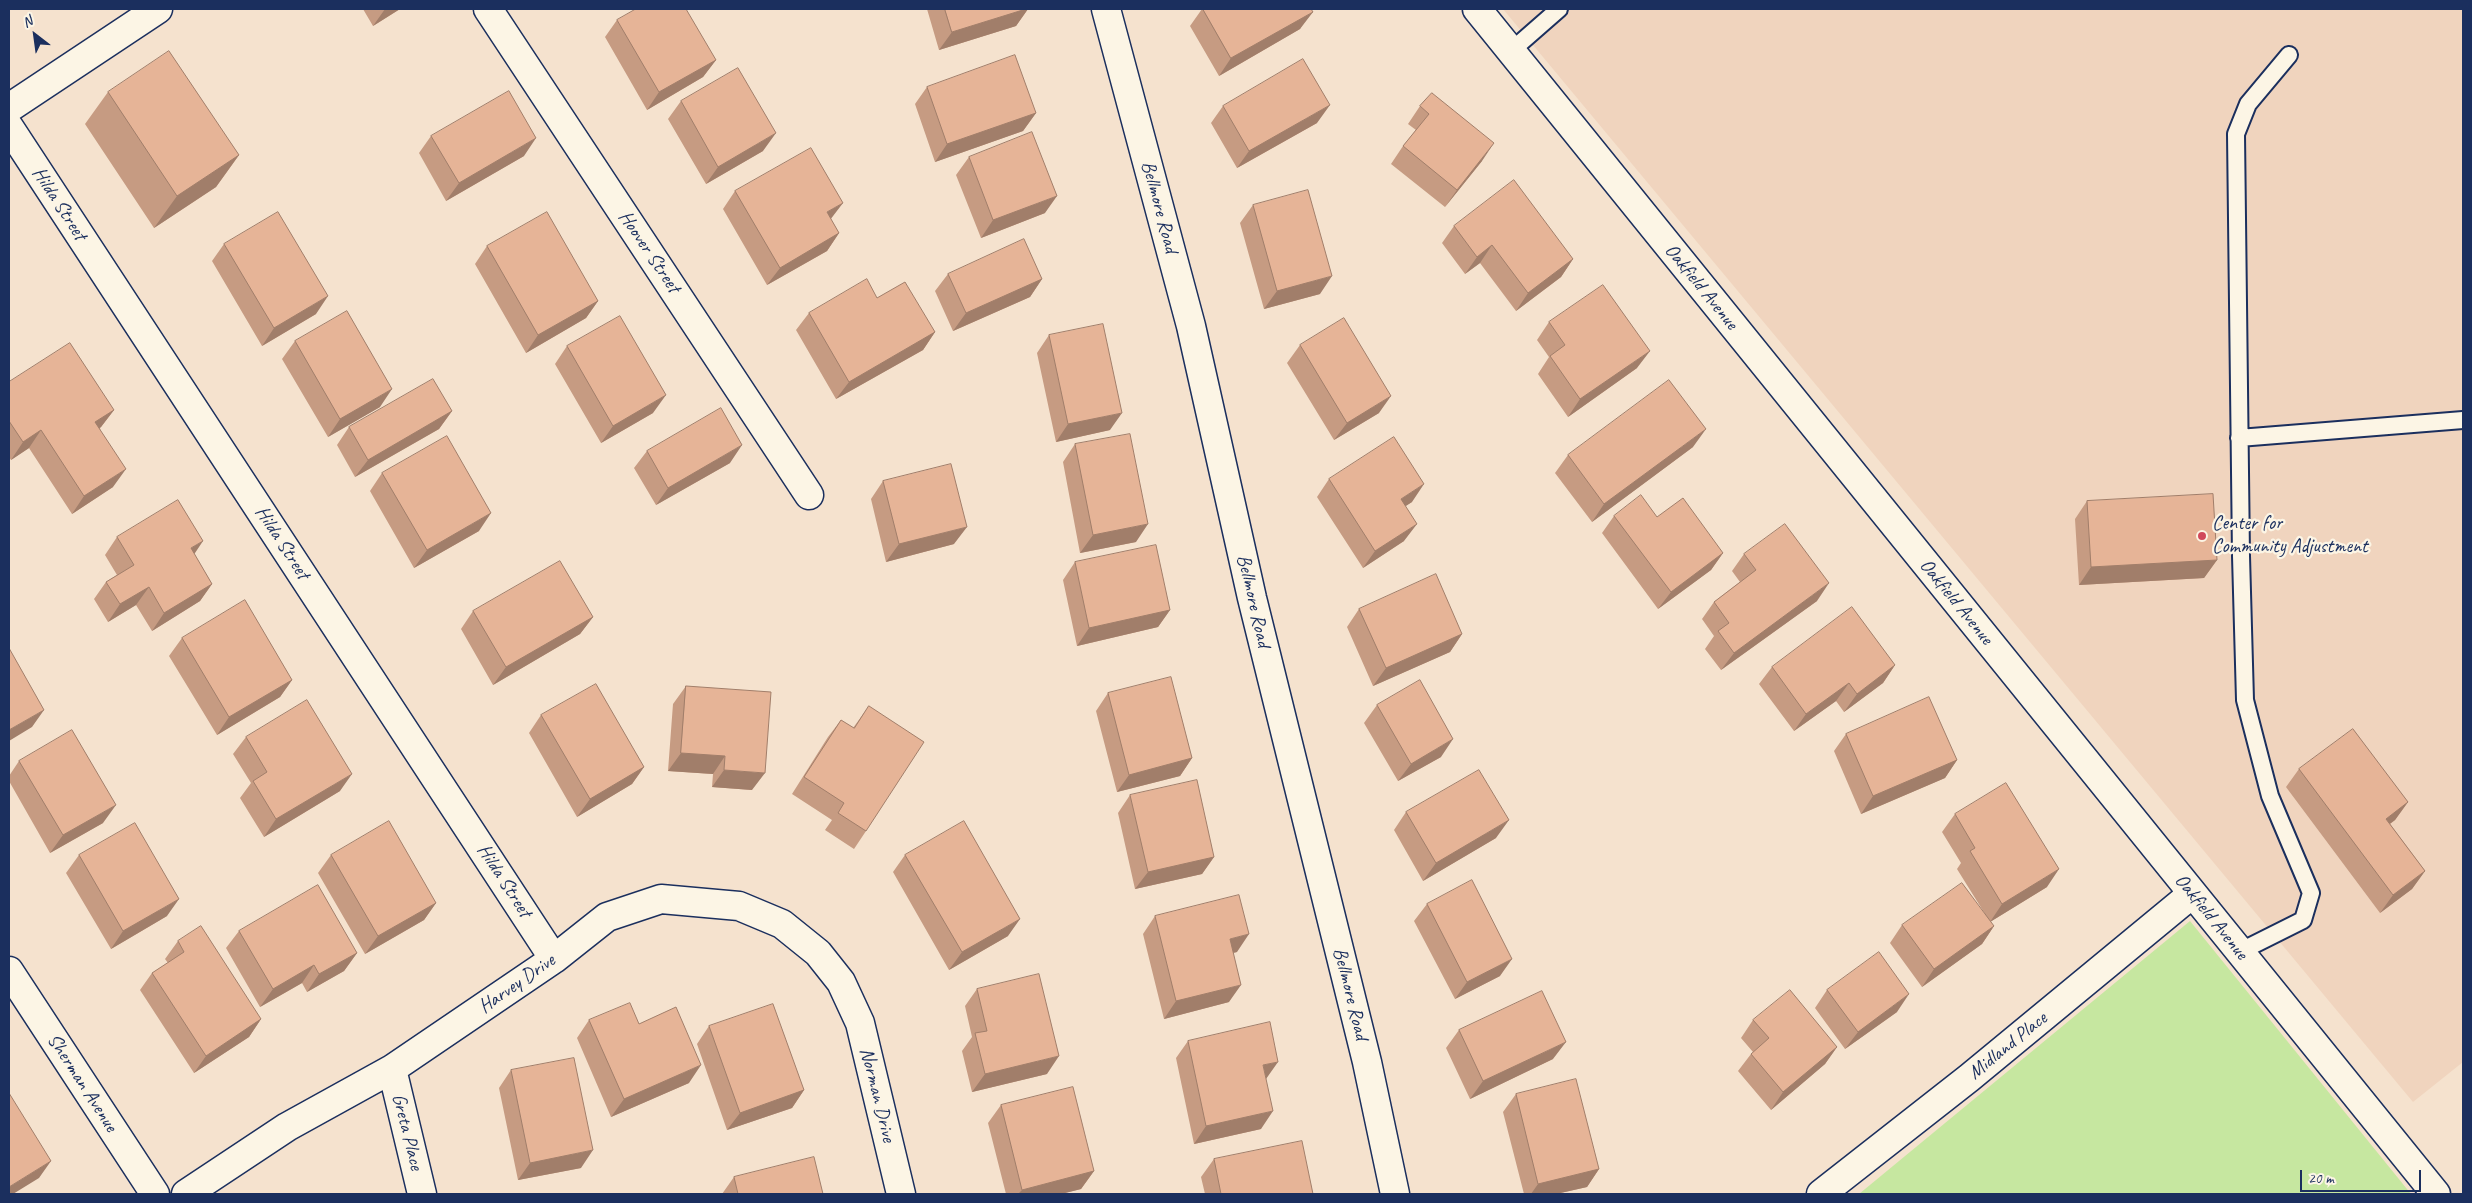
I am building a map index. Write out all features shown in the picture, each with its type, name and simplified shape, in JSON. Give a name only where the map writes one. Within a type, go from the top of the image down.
[{"type":"street","points":[[9,108],[158,9]]},
{"type":"street","name":"Hoover Street","points":[[488,9],[809,496]]},
{"type":"street","name":"Bellmore Road","points":[[1106,9],[1190,326],[1252,598],[1367,1062],[1396,1194]]},
{"type":"street","name":"Oakfield Avenue","points":[[1477,9],[2436,1194]]},
{"type":"street","name":"Hilda Street","points":[[9,127],[554,959]]},
{"type":"street","name":"Midland Place","points":[[1821,1194],[1969,1078],[2192,894]]},
{"type":"street","name":"Harvey Drive","points":[[186,1194],[287,1127],[392,1070],[554,959],[607,917],[661,899],[739,906],[782,924],[818,953],[841,982],[847,997]]},
{"type":"street","name":"Sherman Avenue","points":[[9,971],[155,1194]]},
{"type":"street","name":"Norman Drive","points":[[847,997],[860,1023],[901,1194]]},
{"type":"street","name":"Greta Place","points":[[392,1070],[422,1194]]},
{"type":"lane","points":[[1511,51],[1559,9]]},
{"type":"lane","points":[[2239,952],[2303,920],[2311,893],[2270,796],[2246,700],[2239,438],[2236,134],[2248,104],[2289,55]]},
{"type":"lane","points":[[2239,438],[2463,420]]},
{"type":"shaded area","name":"Center for Community Adjustment","points":[[1503,9],[2463,9],[2463,1062],[2413,1102]]},
{"type":"green space","points":[[2190,921],[2411,1194],[1859,1194]]},
{"type":"building","points":[[636,9],[686,9],[716,60],[659,92],[617,20]]},
{"type":"building","points":[[945,9],[1026,9],[952,32]]},
{"type":"building","points":[[1203,9],[1311,9],[1313,12],[1231,58]]},
{"type":"building","points":[[169,51],[239,155],[177,196],[108,92]]},
{"type":"building","points":[[1015,55],[1036,113],[947,144],[927,87]]},
{"type":"building","points":[[1303,59],[1330,105],[1249,151],[1223,106]]},
{"type":"building","points":[[738,68],[776,133],[718,167],[681,101]]},
{"type":"building","points":[[509,91],[536,138],[459,183],[431,136]]},
{"type":"building","points":[[1432,93],[1494,143],[1457,190],[1403,146],[1429,114],[1420,106]]},
{"type":"building","points":[[1032,132],[1057,196],[993,220],[969,157]]},
{"type":"building","points":[[811,148],[843,203],[827,212],[839,233],[780,268],[735,191]]},
{"type":"building","points":[[1514,180],[1573,259],[1528,293],[1492,245],[1477,257],[1454,226]]},
{"type":"building","points":[[1308,190],[1332,276],[1277,291],[1253,205]]},
{"type":"building","points":[[278,212],[328,296],[274,328],[224,244]]},
{"type":"building","points":[[547,212],[598,301],[538,335],[487,246]]},
{"type":"building","points":[[1024,239],[1042,279],[966,313],[948,274]]},
{"type":"building","points":[[867,279],[877,298],[905,282],[935,332],[849,382],[809,313]]},
{"type":"building","points":[[1603,285],[1650,351],[1580,399],[1550,356],[1565,345],[1549,322]]},
{"type":"building","points":[[347,311],[392,389],[340,419],[295,341]]},
{"type":"building","points":[[620,316],[666,395],[613,426],[567,346]]},
{"type":"building","points":[[1344,318],[1391,396],[1347,423],[1300,345]]},
{"type":"building","points":[[1103,324],[1122,413],[1068,424],[1049,335]]},
{"type":"building","points":[[70,343],[114,410],[95,422],[126,469],[84,496],[41,430],[23,442],[9,421],[9,382]]},
{"type":"building","points":[[433,379],[452,411],[368,460],[349,427]]},
{"type":"building","points":[[1669,380],[1706,429],[1604,504],[1568,455]]},
{"type":"building","points":[[721,408],[742,445],[668,488],[647,451]]},
{"type":"building","points":[[1130,434],[1148,524],[1093,535],[1075,444]]},
{"type":"building","points":[[447,436],[491,513],[427,550],[382,473]]},
{"type":"building","points":[[1394,437],[1424,484],[1401,499],[1417,524],[1375,551],[1329,479]]},
{"type":"building","points":[[951,464],[967,527],[899,544],[883,481]]},
{"type":"building","points":[[2213,494],[2217,560],[2091,567],[2087,501]]},
{"type":"building","points":[[1641,495],[1657,517],[1683,498],[1723,553],[1671,592],[1614,516]]},
{"type":"building","points":[[178,500],[203,541],[191,548],[212,584],[164,613],[149,587],[120,604],[106,582],[134,565],[117,537]]},
{"type":"building","points":[[1785,524],[1829,583],[1734,653],[1718,631],[1729,623],[1714,602],[1756,570],[1744,554]]},
{"type":"building","points":[[1156,545],[1170,610],[1089,628],[1075,562]]},
{"type":"building","points":[[560,561],[593,617],[506,667],[473,611]]},
{"type":"building","points":[[1436,574],[1462,634],[1386,668],[1359,609]]},
{"type":"building","points":[[245,600],[292,680],[229,717],[182,638]]},
{"type":"building","points":[[1852,607],[1895,665],[1857,694],[1849,683],[1806,714],[1772,667]]},
{"type":"building","points":[[9,648],[44,710],[9,730]]},
{"type":"building","points":[[1171,677],[1192,758],[1129,775],[1108,693]]},
{"type":"building","points":[[1420,680],[1453,739],[1411,764],[1377,705]]},
{"type":"building","points":[[596,684],[644,767],[590,799],[541,715]]},
{"type":"building","points":[[686,686],[771,692],[765,773],[724,770],[725,756],[681,753]]},
{"type":"building","points":[[1929,697],[1957,760],[1873,796],[1846,734]]},
{"type":"building","points":[[307,700],[352,774],[276,819],[253,781],[267,772],[246,737]]},
{"type":"building","points":[[869,706],[924,742],[866,831],[838,813],[844,803],[804,777],[841,720],[854,728]]},
{"type":"building","points":[[2353,729],[2408,802],[2386,819],[2425,871],[2393,895],[2299,769]]},
{"type":"building","points":[[72,730],[116,805],[63,835],[19,761]]},
{"type":"building","points":[[1479,770],[1509,820],[1436,863],[1406,812]]},
{"type":"building","points":[[1197,780],[1214,857],[1148,872],[1130,795]]},
{"type":"building","points":[[2006,783],[2059,869],[2002,904],[1970,851],[1975,848],[1955,814]]},
{"type":"building","points":[[389,821],[436,903],[378,936],[331,855]]},
{"type":"building","points":[[964,821],[1020,919],[962,952],[905,855]]},
{"type":"building","points":[[135,823],[179,899],[123,931],[79,855]]},
{"type":"building","points":[[1472,880],[1512,959],[1467,982],[1427,904]]},
{"type":"building","points":[[1962,883],[1994,926],[1934,969],[1902,925]]},
{"type":"building","points":[[318,885],[357,953],[319,974],[314,965],[273,989],[239,931]]},
{"type":"building","points":[[1239,895],[1249,934],[1230,939],[1241,985],[1176,1001],[1155,916]]},
{"type":"building","points":[[201,926],[261,1019],[206,1056],[152,973],[184,952],[178,941]]},
{"type":"building","points":[[1879,952],[1909,994],[1858,1032],[1827,990]]},
{"type":"building","points":[[1039,974],[1059,1056],[985,1074],[975,1033],[987,1031],[977,989]]},
{"type":"building","points":[[1790,990],[1837,1047],[1783,1092],[1751,1054],[1769,1038],[1753,1020]]},
{"type":"building","points":[[1542,991],[1566,1042],[1483,1081],[1459,1030]]},
{"type":"building","points":[[630,1003],[639,1024],[676,1007],[701,1065],[624,1099],[589,1020]]},
{"type":"building","points":[[773,1004],[804,1090],[740,1113],[709,1026]]},
{"type":"building","points":[[1270,1022],[1278,1062],[1263,1065],[1273,1111],[1206,1126],[1188,1041]]},
{"type":"building","points":[[574,1058],[593,1150],[530,1163],[511,1070]]},
{"type":"building","points":[[1576,1079],[1599,1169],[1538,1184],[1516,1094]]},
{"type":"building","points":[[1073,1087],[1094,1171],[1022,1190],[1001,1105]]},
{"type":"building","points":[[9,1093],[51,1161],[9,1187]]},
{"type":"building","points":[[1302,1141],[1313,1194],[1221,1194],[1214,1159]]},
{"type":"building","points":[[814,1157],[823,1194],[738,1194],[734,1177]]},
{"type":"place","name":"Center for Community Adjustment","points":[[2202,536]]}]
